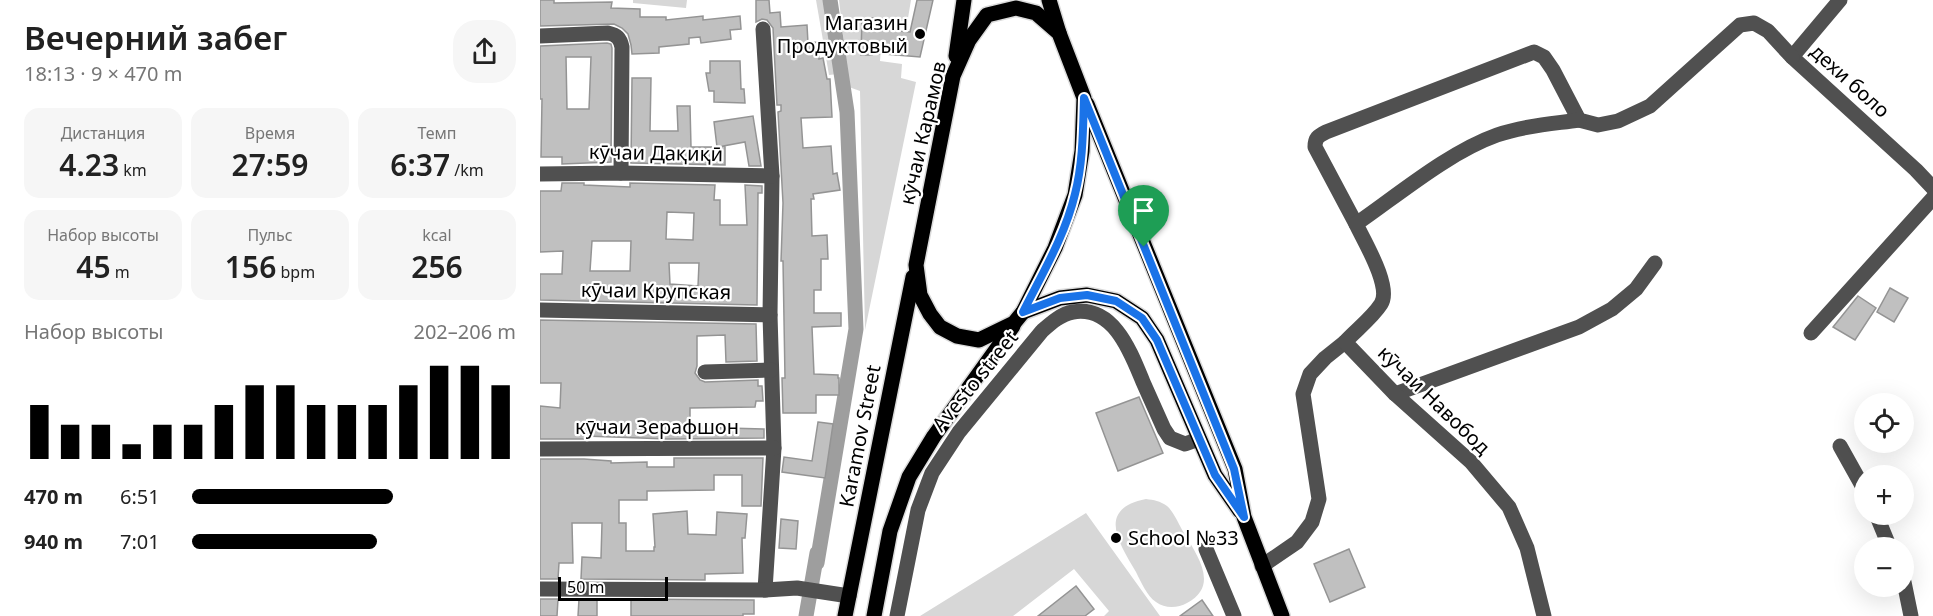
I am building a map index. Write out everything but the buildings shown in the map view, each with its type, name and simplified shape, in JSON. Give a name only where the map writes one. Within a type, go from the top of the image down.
[{"type":"main road","points":[[953,76],[964,0]]},
{"type":"main road","points":[[1049,0],[1059,33]]},
{"type":"main road","name":"кӯчаи Карамов","points":[[1016,8],[1036,14],[1059,33],[1084,98],[1082,151],[1075,195],[1055,248],[1019,318],[978,340],[957,336],[940,327],[930,314],[920,294],[916,265],[953,76],[969,40],[987,15],[1016,8]]},
{"type":"main road","points":[[1084,98],[1234,469],[1244,517],[1282,616]]},
{"type":"main road","name":"Karamov Street","points":[[845,616],[916,265]]},
{"type":"main road","points":[[874,616],[890,531],[909,477],[934,436],[1019,318],[1060,298],[1087,295],[1116,301],[1142,318],[1157,340],[1215,475],[1244,517]]},
{"type":"street","name":"дехи боло","points":[[1840,0],[1792,57],[1933,188]]},
{"type":"street","points":[[1356,225],[1428,174],[1467,149],[1496,135],[1528,127],[1579,120],[1598,125],[1618,120],[1650,106],[1740,25],[1754,23],[1768,31],[1792,57]]},
{"type":"street","points":[[763,29],[772,176],[770,315],[774,448],[765,590]]},
{"type":"street","points":[[540,36],[608,33],[620,39],[622,46],[621,173]]},
{"type":"street","points":[[1262,566],[1297,542],[1312,522],[1319,499],[1303,394],[1310,374],[1382,303],[1384,294],[1383,282],[1315,147],[1318,136],[1534,52],[1544,57],[1579,120]]},
{"type":"street","name":"кӯчаи Дақиқӣ","points":[[540,174],[772,176]]},
{"type":"street","points":[[1811,333],[1933,198]]},
{"type":"street","points":[[1395,394],[1579,327],[1612,309],[1635,289],[1655,263]]},
{"type":"street","name":"кӯчаи Крупская","points":[[540,310],[770,315]]},
{"type":"street","name":"Avesto street","points":[[897,616],[918,510],[932,472],[959,432],[1042,331],[1058,317],[1074,312],[1095,313],[1113,326],[1126,343],[1170,438],[1185,444],[1199,439]]},
{"type":"street","name":"кӯчаи Навобод","points":[[1345,342],[1395,394],[1471,462],[1509,507],[1527,548],[1544,616]]},
{"type":"street","points":[[705,372],[771,370]]},
{"type":"street","points":[[1840,446],[1854,471]]},
{"type":"street","name":"кӯчаи Зерафшон","points":[[540,449],[774,448]]},
{"type":"street","points":[[1206,549],[1234,616]]},
{"type":"street","points":[[540,589],[765,590],[797,588],[849,596]]},
{"type":"street","points":[[1907,597],[1911,616]]},
{"type":"shaded area","points":[[633,0],[687,0],[686,8],[633,3]]},
{"type":"shaded area","points":[[816,0],[826,0],[838,74],[829,75]]},
{"type":"shaded area","points":[[839,0],[911,0],[907,24],[883,23],[880,61],[902,64],[901,78],[916,82],[865,330],[860,91],[849,87]]},
{"type":"shaded area","points":[[1146,499],[1159,502],[1170,509],[1195,551],[1203,570],[1202,588],[1197,596],[1183,605],[1167,607],[1153,599],[1123,550],[1119,539],[1116,519],[1121,511],[1131,504]]},
{"type":"shaded area","points":[[1086,513],[1160,616],[1104,616],[1109,611],[1074,569],[1013,616],[920,616]]},
{"type":"waterway","points":[[817,563],[856,329],[847,112],[830,0]]},
{"type":"waterway","points":[[806,616],[817,553]]},
{"type":"place","name":"Магазин Продуктовый","points":[[920,34]]},
{"type":"place","name":"School №33","points":[[1116,538]]},
{"type":"route","points":[[1084,98],[1144,247],[1234,469],[1244,517],[1215,475],[1157,340],[1142,318],[1116,301],[1087,295],[1060,298],[1023,312],[1055,248],[1075,195],[1082,151],[1084,98]]}]
